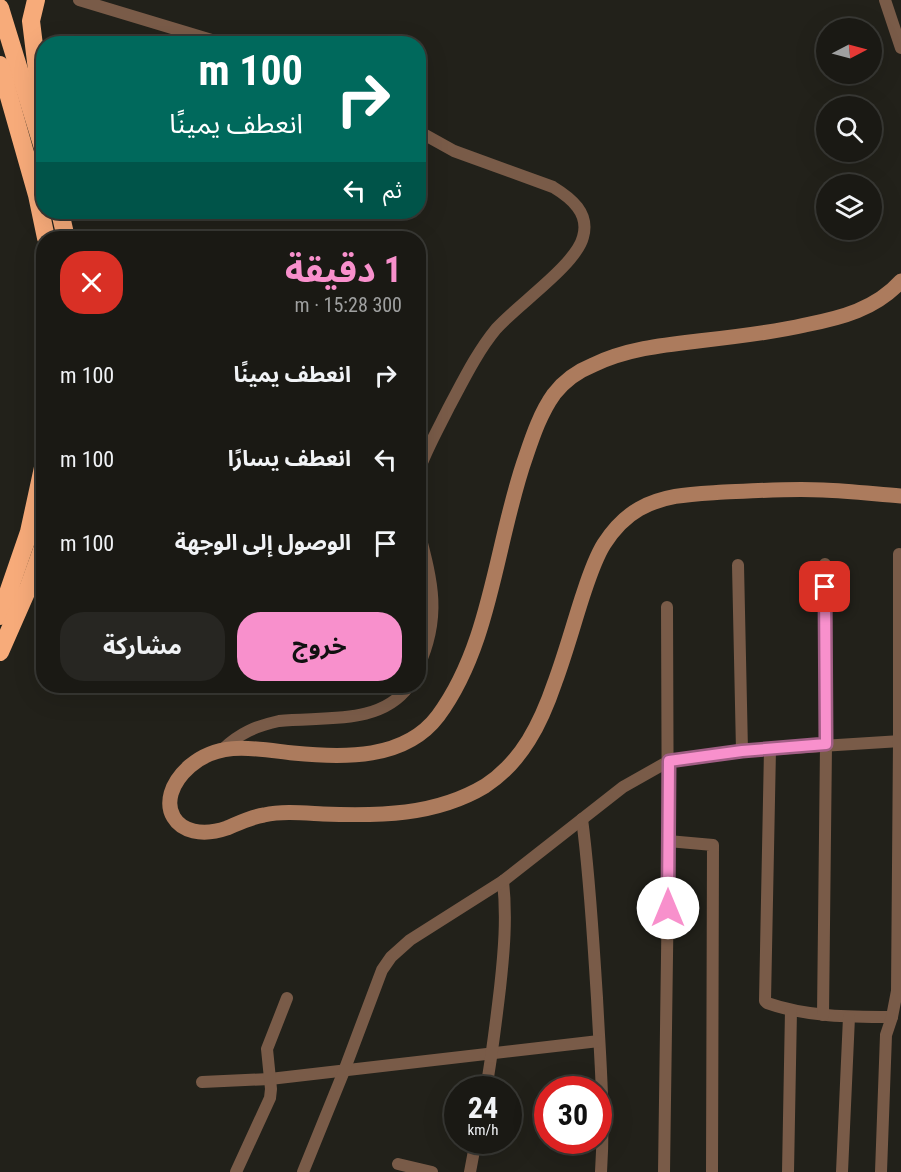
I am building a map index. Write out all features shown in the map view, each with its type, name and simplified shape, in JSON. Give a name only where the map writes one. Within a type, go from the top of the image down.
[{"type":"highway","points":[[36,0],[31,21],[36,59]]},
{"type":"highway","points":[[1,14],[36,126]]},
{"type":"highway","points":[[0,65],[36,196]]},
{"type":"highway","points":[[0,616],[29,532],[36,500]]},
{"type":"highway","points":[[0,652],[36,566]]},
{"type":"street","points":[[79,0],[198,36]]},
{"type":"street","points":[[885,0],[901,48]]},
{"type":"street","points":[[426,135],[454,151],[553,187],[565,195],[581,212],[585,231],[583,240],[572,255],[503,322],[485,344],[466,375],[426,456]]},
{"type":"street","points":[[901,281],[880,300],[843,318],[787,329],[647,348],[608,358],[593,364],[571,378],[549,402],[532,438],[514,491],[488,601],[476,640],[452,695],[430,726],[412,740],[365,754],[318,755],[251,748],[223,749],[209,753],[189,766],[181,775],[171,794],[172,815],[194,832],[215,832],[272,814],[374,815],[432,808],[455,801],[500,775],[529,742],[551,693],[590,576],[603,546],[620,524],[641,507],[674,496],[766,490],[822,489],[901,496]]},
{"type":"street","points":[[881,1172],[885,1046],[897,992],[900,741],[899,554]]},
{"type":"street","points":[[426,559],[434,612],[426,647]]},
{"type":"street","points":[[738,564],[742,751]]},
{"type":"street","points":[[823,1015],[825,564]]},
{"type":"street","points":[[664,1172],[669,761],[667,608]]},
{"type":"street","points":[[223,749],[242,733],[263,724],[374,712],[390,705],[403,693]]},
{"type":"street","points":[[303,1172],[382,970],[391,957],[410,940],[503,881],[623,787],[669,761],[742,751],[900,741]]},
{"type":"street","points":[[770,749],[764,997],[767,1003],[791,1010],[823,1015],[892,1017]]},
{"type":"street","points":[[582,819],[590,896],[604,1131],[601,1172]]},
{"type":"street","points":[[668,841],[713,845],[712,1172]]},
{"type":"street","points":[[488,1076],[504,937],[506,905],[503,881]]},
{"type":"street","points":[[236,1172],[270,1098],[267,1049],[287,998]]},
{"type":"street","points":[[788,1172],[791,1010]]},
{"type":"street","points":[[843,1172],[849,1017]]},
{"type":"street","points":[[202,1082],[270,1079],[599,1041]]},
{"type":"street","points":[[470,1172],[473,1154]]},
{"type":"street","points":[[398,1164],[432,1172]]},
{"type":"route","points":[[668,908],[669,761],[742,751],[826,744],[825,587]]}]
